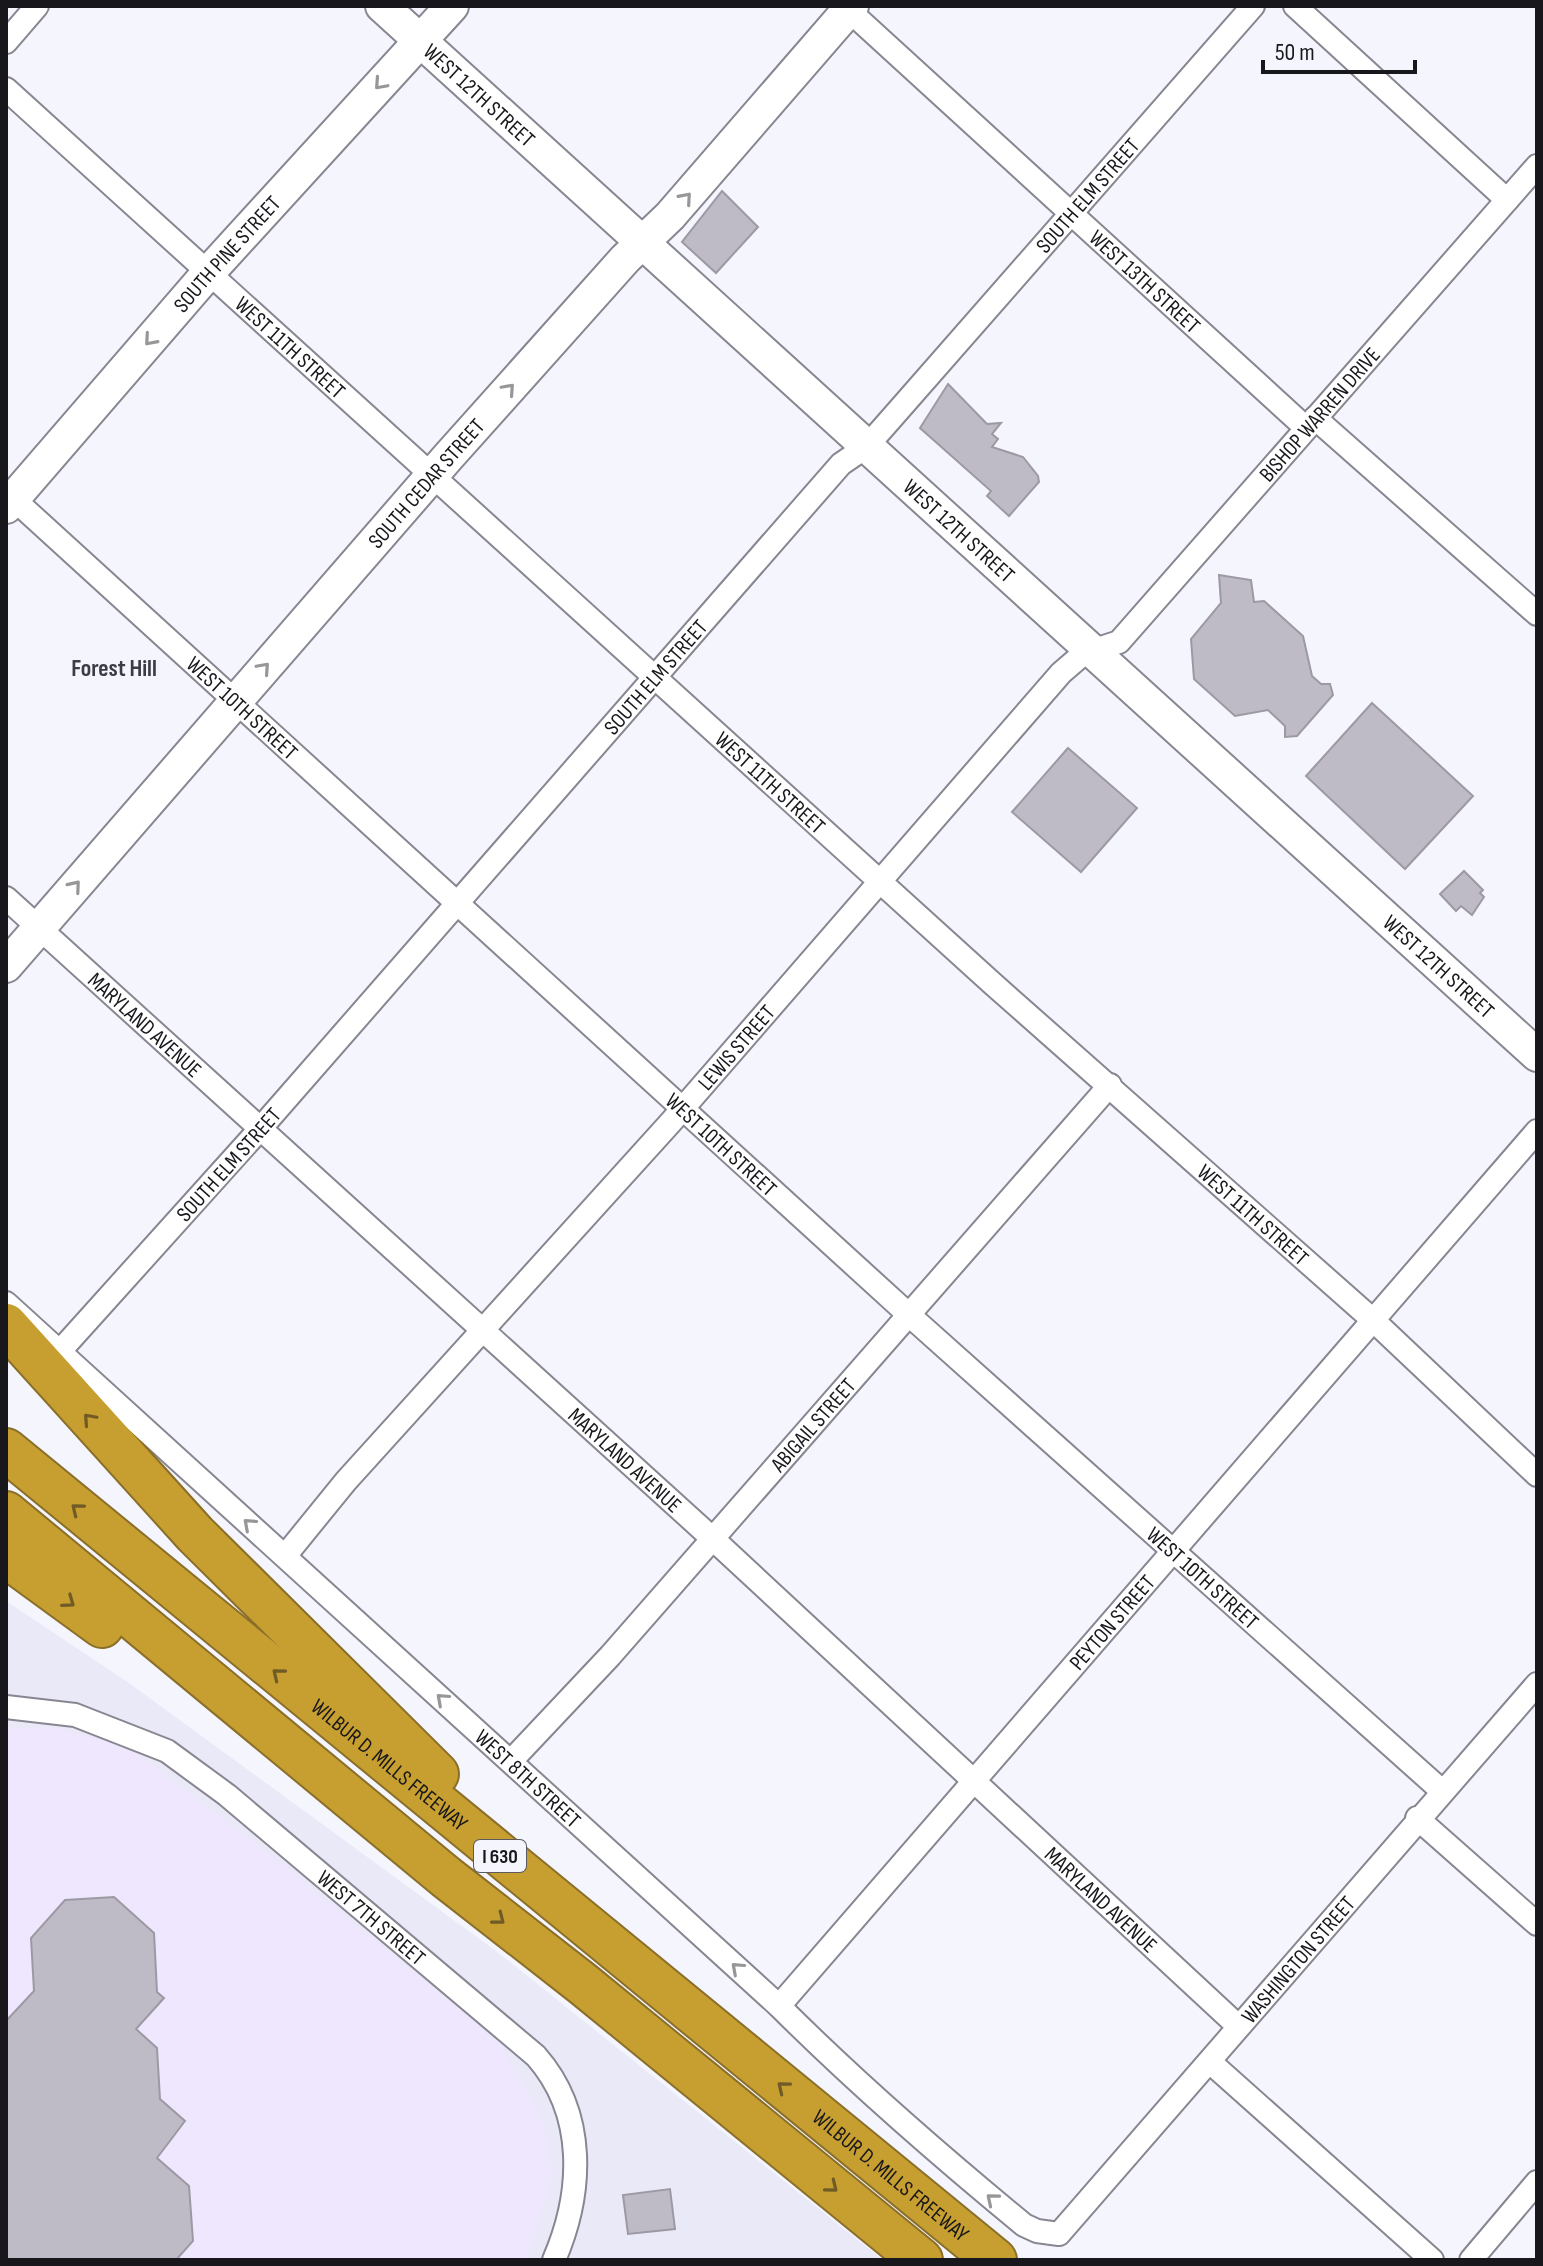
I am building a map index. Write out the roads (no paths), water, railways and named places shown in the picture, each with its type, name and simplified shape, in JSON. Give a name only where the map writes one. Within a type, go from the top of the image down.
[{"type":"highway","points":[[6,1325],[195,1534],[617,1952]]},
{"type":"highway","name":"WILBUR D. MILLS FREEWAY","points":[[6,1450],[995,2260]]},
{"type":"highway","name":"I 630","points":[[6,1513],[446,1877],[583,1984],[921,2260]]},
{"type":"highway","points":[[6,1556],[446,1877]]},
{"type":"main road","name":"WEST 12TH STREET","points":[[382,6],[1537,1055]]},
{"type":"main road","name":"SOUTH PINE STREET","points":[[9,499],[209,272],[452,6]]},
{"type":"main road","name":"SOUTH CEDAR STREET","points":[[6,966],[432,476],[641,243],[670,216],[848,7]]},
{"type":"street","points":[[6,42],[37,6]]},
{"type":"street","name":"SOUTH ELM STREET","points":[[61,1350],[260,1129],[841,464],[866,447],[1253,6]]},
{"type":"street","points":[[1295,6],[1507,200]]},
{"type":"street","name":"WEST 13TH STREET","points":[[848,7],[1070,214],[1310,423],[1537,614]]},
{"type":"street","name":"WEST 11TH STREET","points":[[6,89],[879,882],[1374,1321],[1537,1475]]},
{"type":"street","name":"BISHOP WARREN DRIVE","points":[[1093,652],[1119,642],[1535,171]]},
{"type":"street","name":"WEST 10TH STREET","points":[[9,499],[236,700],[908,1314],[1176,1550],[1442,1791]]},
{"type":"street","name":"LEWIS STREET","points":[[285,1556],[346,1481],[683,1108],[1061,673],[1083,654],[1093,652]]},
{"type":"street","name":"MARYLAND AVENUE","points":[[6,898],[713,1539],[1238,2026]]},
{"type":"street","name":"ABIGAIL STREET","points":[[511,1761],[713,1539],[1110,1085]]},
{"type":"street","name":"PEYTON STREET","points":[[779,2006],[1537,1131]]},
{"type":"street","name":"WEST 8TH STREET","points":[[6,1303],[779,2006],[852,2079],[1024,2225],[1037,2231],[1059,2234]]},
{"type":"street","name":"WASHINGTON STREET","points":[[1059,2234],[1417,1818],[1537,1684]]},
{"type":"street","name":"WEST 7TH STREET","points":[[6,1707],[75,1715],[141,1739],[186,1763],[536,2056],[564,2102],[576,2154],[573,2202],[554,2260]]},
{"type":"street","points":[[1417,1818],[1537,1924]]},
{"type":"street","points":[[1210,2062],[1432,2260]]},
{"type":"street","points":[[1471,2260],[1537,2182]]},
{"type":"district","name":"Forest Hill","points":[[114,668]]}]
